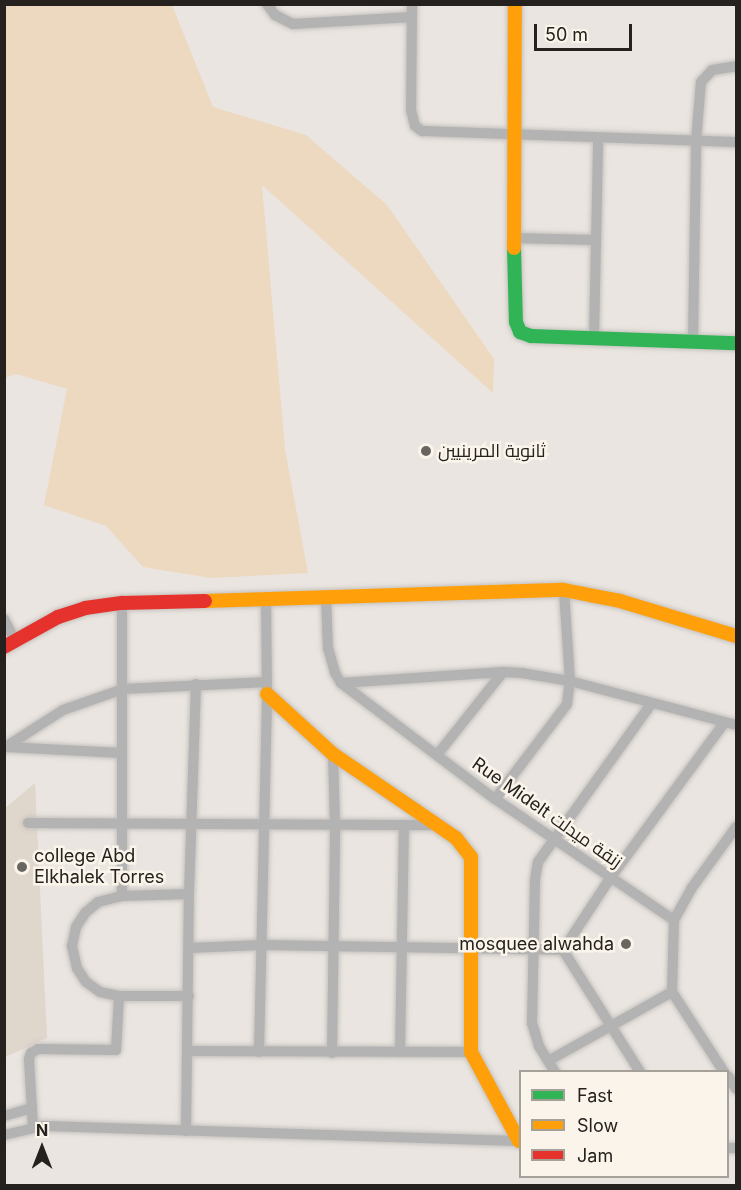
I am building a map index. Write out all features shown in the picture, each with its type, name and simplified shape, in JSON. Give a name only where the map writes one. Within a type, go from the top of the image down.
[{"type":"street","points":[[267,4],[275,15],[293,24],[412,17]]},
{"type":"street","points":[[412,4],[411,110],[415,126],[422,131],[598,139],[736,142]]},
{"type":"street","points":[[515,4],[514,238],[516,321],[520,332],[531,336],[736,343]]},
{"type":"street","points":[[693,341],[696,141],[701,82],[712,70],[736,66]]},
{"type":"street","points":[[594,338],[598,139]]},
{"type":"street","points":[[514,238],[596,240]]},
{"type":"street","points":[[495,799],[567,704],[570,681],[564,590]]},
{"type":"street","points":[[4,620],[7,646],[58,617],[85,608],[122,603],[564,590],[620,601],[736,636]]},
{"type":"street","points":[[326,597],[328,648],[335,673],[341,683],[502,672],[570,681],[651,704],[731,723],[611,877],[563,950]]},
{"type":"street","points":[[259,1052],[267,688],[266,599]]},
{"type":"street","points":[[122,603],[122,896]]},
{"type":"street","points":[[437,755],[502,672]]},
{"type":"street","name":"Rue Midelt زنقة ميدلت","points":[[341,683],[495,799],[611,877],[637,898],[674,920]]},
{"type":"street","points":[[186,1131],[189,894],[196,684]]},
{"type":"street","points":[[5,748],[63,710],[97,696],[123,689],[196,684],[267,688],[333,754],[456,838],[471,857],[471,1052],[519,1139]]},
{"type":"street","points":[[554,1070],[534,1035],[532,1023],[532,950],[536,869],[542,855],[651,704]]},
{"type":"street","points":[[5,748],[122,753]]},
{"type":"street","points":[[332,1053],[335,825],[333,754]]},
{"type":"street","points":[[28,822],[436,825]]},
{"type":"street","points":[[400,1052],[404,825]]},
{"type":"street","points":[[723,1070],[672,992],[674,920],[691,889],[736,827]]},
{"type":"street","points":[[189,894],[122,896],[98,902],[85,913],[75,927],[72,946],[77,968],[86,982],[100,992],[119,996],[189,996]]},
{"type":"street","points":[[189,948],[261,945],[563,950]]},
{"type":"street","points":[[563,950],[639,1070]]},
{"type":"street","points":[[548,1061],[672,992]]},
{"type":"street","points":[[33,1127],[28,1059],[31,1053],[38,1049],[116,1050],[119,996]]},
{"type":"street","points":[[188,1051],[471,1052]]},
{"type":"street","points":[[4,1116],[32,1108]]},
{"type":"street","points":[[4,1135],[33,1127],[519,1141]]},
{"type":"shaded area","points":[[4,5],[172,5],[213,107],[306,135],[387,205],[494,359],[493,393],[262,185],[285,449],[308,573],[211,578],[143,567],[106,526],[44,505],[67,389],[16,374],[5,378]]},
{"type":"shaded area","name":"college Abd Elkhalek Torres","points":[[35,783],[47,1038],[5,1057],[5,808]]},
{"type":"traffic: fast","points":[[514,248],[516,322],[520,332],[531,336],[736,343]]},
{"type":"traffic: slow","points":[[514,248],[515,4]]},
{"type":"traffic: slow","points":[[205,601],[564,590],[620,601],[736,636]]},
{"type":"traffic: slow","points":[[267,694],[333,754],[456,838],[471,857],[471,1052],[519,1141]]},
{"type":"traffic: jam","points":[[4,647],[58,617],[85,608],[122,603],[205,601]]},
{"type":"place","name":"ثانوية المرينيين","points":[[426,451]]},
{"type":"place","name":"college Abd Elkhalek Torres","points":[[22,867]]},
{"type":"place","name":"mosquee alwahda","points":[[626,944]]}]
